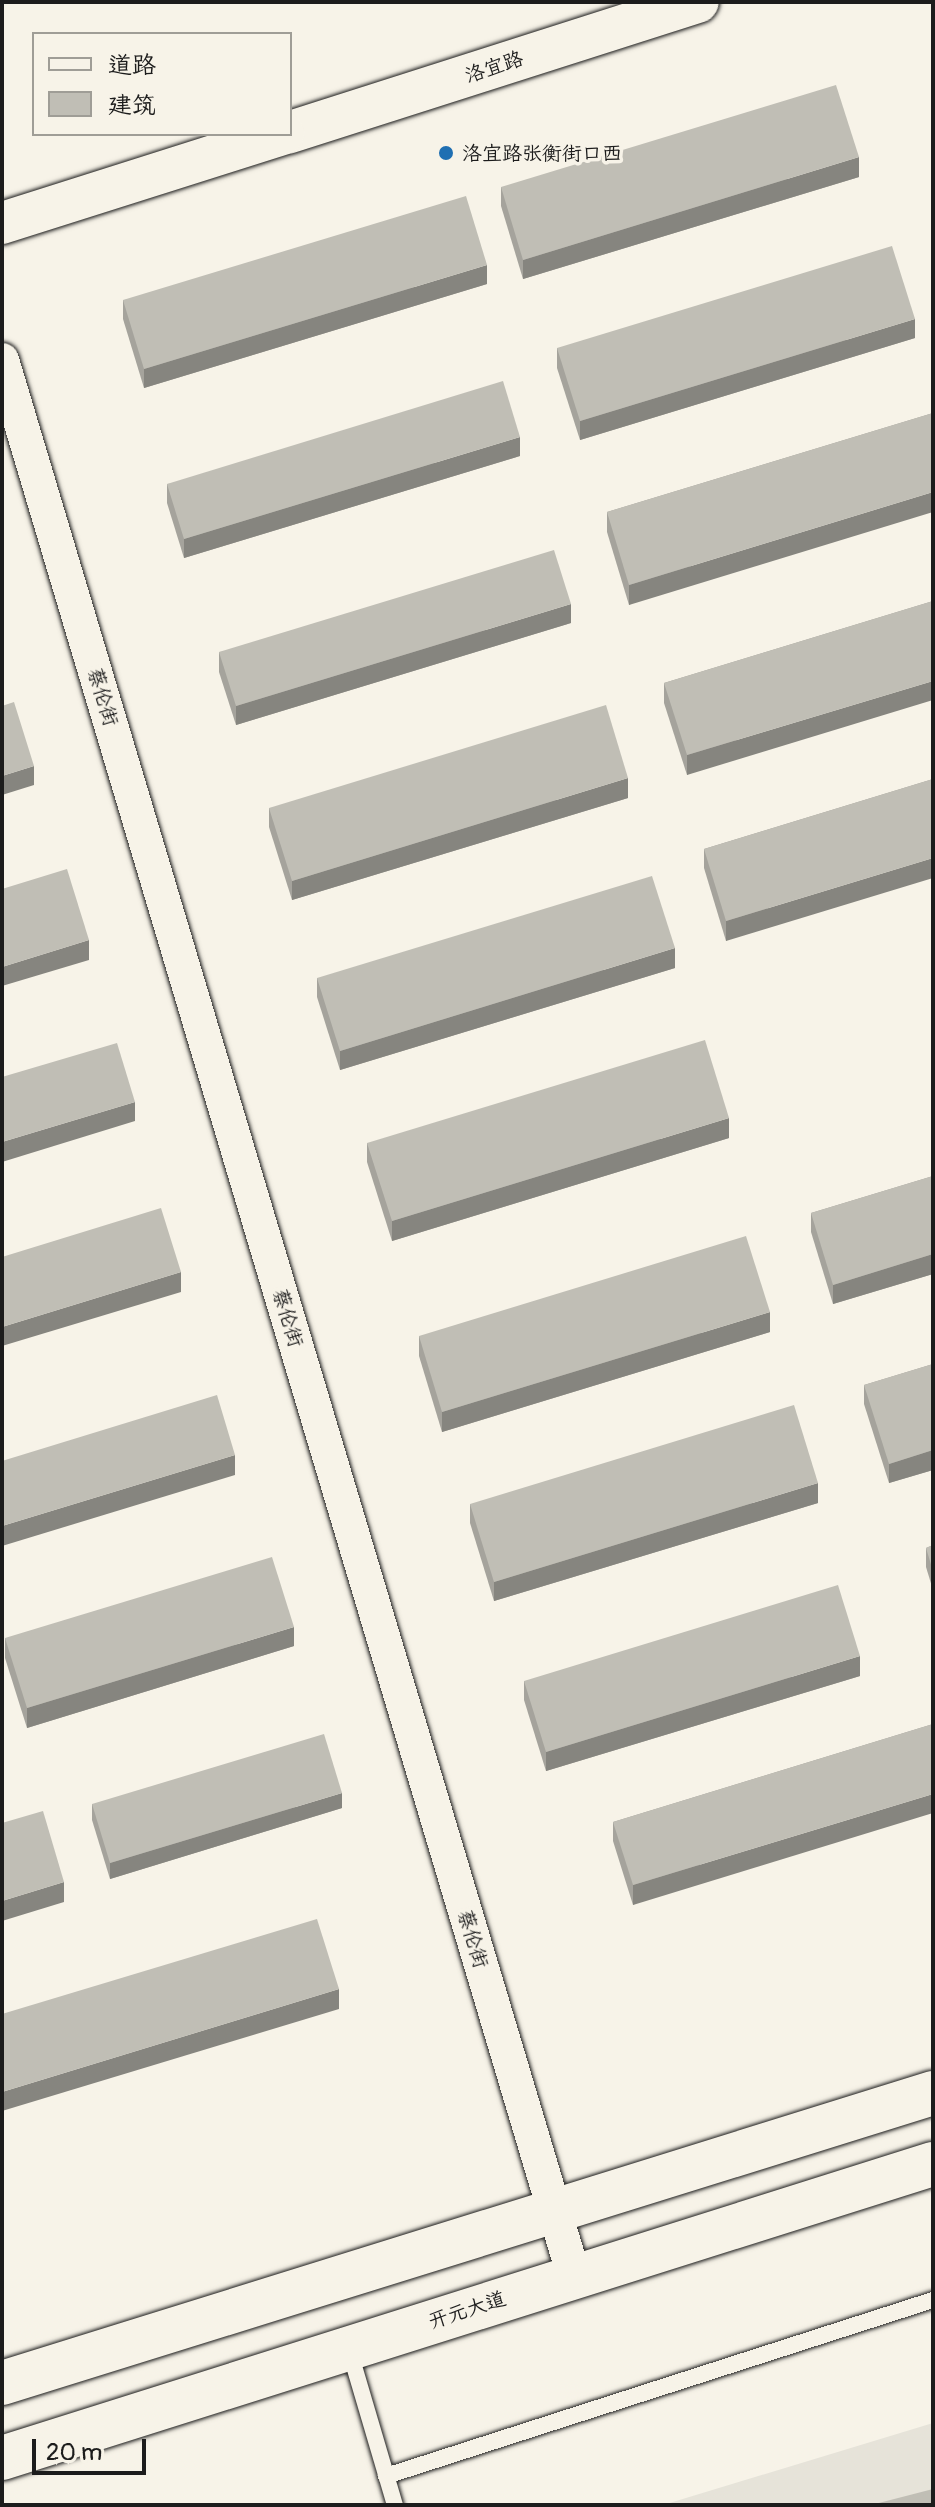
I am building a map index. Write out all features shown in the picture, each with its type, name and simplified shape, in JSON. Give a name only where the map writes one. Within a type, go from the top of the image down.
[{"type":"main road","points":[[2,2383],[933,2093]]},
{"type":"main road","name":"开元大道","points":[[2,2458],[933,2164]]},
{"type":"street","name":"洛宜路","points":[[292,103],[612,2]]},
{"type":"street","name":"洛宜路","points":[[292,131],[698,2]]},
{"type":"street","points":[[2,195],[189,136]]},
{"type":"street","points":[[2,223],[277,136]]},
{"type":"street","name":"蔡伦街","points":[[2,360],[574,2276]]},
{"type":"lane","points":[[386,2476],[933,2300]]},
{"type":"lane","points":[[348,2348],[395,2505]]},
{"type":"shaded area","points":[[933,2423],[933,2505],[663,2505]]},
{"type":"building","points":[[836,85],[859,157],[523,260],[501,187]]},
{"type":"building","points":[[466,196],[487,265],[144,369],[123,300]]},
{"type":"building","points":[[892,246],[915,319],[580,421],[557,348]]},
{"type":"building","points":[[503,381],[520,437],[184,539],[167,484]]},
{"type":"building","points":[[933,413],[933,492],[629,585],[607,512]]},
{"type":"building","points":[[554,550],[571,604],[236,706],[219,652]]},
{"type":"building","points":[[933,601],[933,681],[687,755],[664,683]]},
{"type":"building","points":[[14,702],[34,766],[2,776],[2,706]]},
{"type":"building","points":[[606,705],[628,778],[292,881],[269,808]]},
{"type":"building","points":[[933,779],[933,858],[726,921],[704,849]]},
{"type":"building","points":[[67,869],[89,940],[2,967],[2,889]]},
{"type":"building","points":[[652,876],[675,948],[340,1051],[317,978]]},
{"type":"building","points":[[705,1040],[729,1118],[392,1221],[367,1143]]},
{"type":"building","points":[[117,1043],[135,1102],[2,1142],[2,1077]]},
{"type":"building","points":[[933,1176],[933,1254],[833,1285],[811,1213]]},
{"type":"building","points":[[161,1208],[181,1272],[2,1327],[2,1257]]},
{"type":"building","points":[[746,1236],[770,1312],[442,1412],[419,1336]]},
{"type":"building","points":[[933,1364],[933,1450],[889,1464],[864,1385]]},
{"type":"building","points":[[217,1395],[235,1455],[2,1526],[2,1461]]},
{"type":"building","points":[[794,1405],[818,1483],[494,1582],[470,1504]]},
{"type":"building","points":[[933,1545],[933,1571],[926,1548]]},
{"type":"building","points":[[272,1557],[294,1627],[27,1708],[5,1638]]},
{"type":"building","points":[[838,1585],[860,1656],[546,1752],[524,1681]]},
{"type":"building","points":[[933,1724],[933,1794],[633,1885],[613,1822]]},
{"type":"building","points":[[324,1734],[342,1793],[110,1863],[92,1804]]},
{"type":"building","points":[[43,1811],[64,1882],[2,1901],[2,1823]]},
{"type":"building","points":[[317,1919],[339,1989],[2,2092],[2,2014]]},
{"type":"building","points":[[933,2489],[933,2505],[871,2505]]},
{"type":"place","name":"洛宜路张衡街口西","points":[[446,153]]}]
